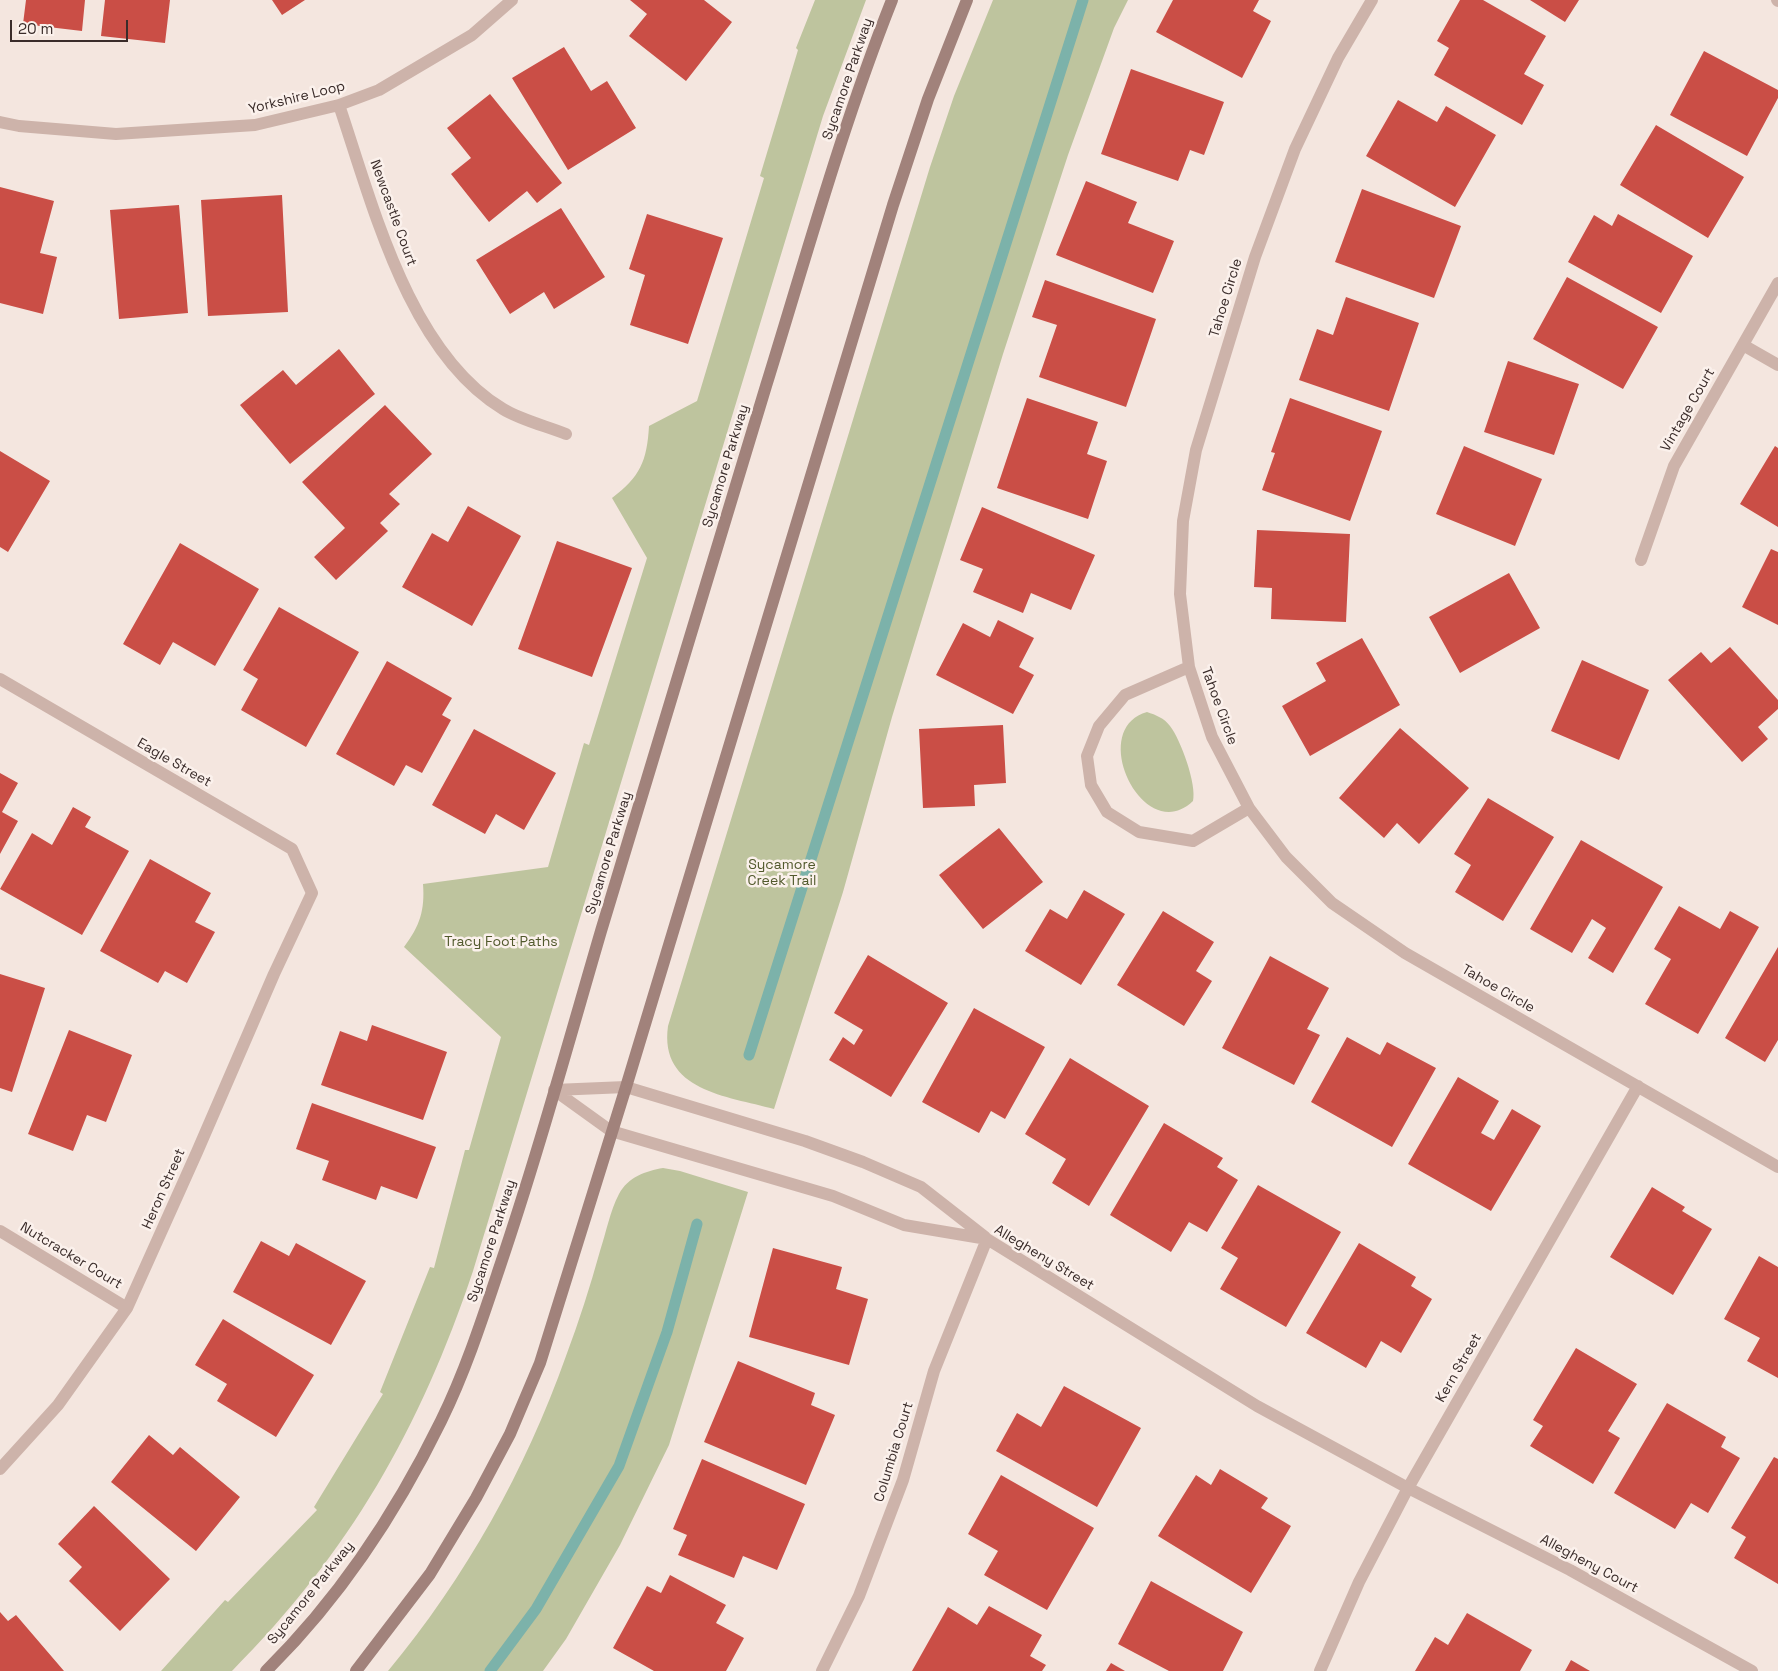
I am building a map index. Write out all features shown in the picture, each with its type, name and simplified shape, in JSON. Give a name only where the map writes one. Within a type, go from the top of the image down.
[{"type":"main road","name":"Sycamore Parkway","points":[[266,1671],[320,1610],[362,1555],[406,1487],[442,1419],[468,1359],[520,1208],[828,184],[868,61],[892,0]]},
{"type":"main road","points":[[356,1671],[430,1574],[476,1498],[510,1434],[542,1354],[626,1087],[893,205],[928,99],[967,0]]},
{"type":"street","name":"Yorkshire Loop","points":[[0,122],[19,126],[116,134],[255,125],[339,105],[379,90],[472,35],[512,0]]},
{"type":"street","name":"Tahoe Circle","points":[[1372,0],[1338,58],[1295,149],[1255,256],[1196,450],[1183,521],[1180,594],[1189,667],[1212,737],[1249,808],[1286,857],[1332,903],[1405,953],[1778,1167]]},
{"type":"street","name":"Newcastle Court","points":[[339,105],[394,267],[434,339],[466,379],[503,409],[566,434]]},
{"type":"street","name":"Vintage Court","points":[[1641,560],[1674,466],[1778,283]]},
{"type":"street","points":[[1743,345],[1778,365]]},
{"type":"street","points":[[1189,667],[1125,695],[1099,726],[1087,756],[1091,785],[1107,812],[1139,832],[1193,841],[1249,808]]},
{"type":"street","name":"Eagle Street","points":[[0,679],[292,849],[312,894]]},
{"type":"street","name":"Heron Street","points":[[0,1469],[58,1405],[127,1308],[274,974],[312,894]]},
{"type":"street","name":"Kern Street","points":[[1320,1671],[1359,1582],[1408,1488],[1638,1086]]},
{"type":"street","points":[[554,1090],[626,1087],[805,1141],[863,1162],[921,1187],[987,1239]]},
{"type":"street","name":"Allegheny Street","points":[[554,1090],[611,1131],[833,1196],[904,1224],[987,1239],[1257,1406],[1408,1488]]},
{"type":"street","name":"Nutcracker Court","points":[[0,1230],[127,1308]]},
{"type":"street","name":"Columbia Court","points":[[822,1671],[859,1596],[903,1480],[934,1371],[987,1239]]},
{"type":"street","name":"Allegheny Court","points":[[1408,1488],[1570,1570],[1752,1671]]},
{"type":"green space","name":"Tracy Foot Paths","points":[[815,0],[866,0],[823,116],[473,1271],[452,1329],[430,1383],[405,1436],[377,1486],[346,1534],[312,1581],[274,1626],[232,1671],[161,1671],[225,1600],[228,1602],[317,1510],[314,1507],[383,1394],[380,1392],[430,1267],[434,1268],[465,1150],[469,1150],[501,1037],[404,947],[418,925],[423,902],[423,884],[548,867],[584,743],[589,745],[647,558],[612,498],[629,483],[640,467],[644,459],[649,426],[697,401],[764,178],[760,176],[798,50],[796,48]]},
{"type":"green space","name":"Sycamore Creek Trail","points":[[993,0],[1128,0],[1114,28],[1068,155],[1003,354],[892,717],[843,892],[774,1109],[717,1094],[700,1087],[685,1077],[674,1065],[668,1048],[668,1026],[930,167],[954,96]]},
{"type":"green space","points":[[1147,712],[1162,719],[1170,726],[1179,741],[1193,784],[1193,801],[1174,811],[1157,809],[1141,798],[1129,781],[1122,760],[1122,740],[1129,723]]},
{"type":"green space","points":[[663,1168],[680,1171],[748,1192],[669,1445],[620,1545],[566,1639],[543,1671],[388,1671],[443,1598],[468,1560],[491,1521],[532,1441],[550,1399],[580,1317],[619,1194],[632,1179],[650,1171]]},
{"type":"building","points":[[26,0],[85,0],[82,31],[23,24]]},
{"type":"building","points":[[105,0],[170,0],[165,43],[101,36]]},
{"type":"building","points":[[272,0],[305,0],[282,15]]},
{"type":"building","points":[[630,0],[704,0],[732,22],[686,81],[629,36],[647,14]]},
{"type":"building","points":[[1173,0],[1259,0],[1253,11],[1271,21],[1242,78],[1156,32]]},
{"type":"building","points":[[1460,0],[1483,0],[1546,36],[1524,74],[1544,85],[1522,125],[1434,75],[1449,48],[1437,41]]},
{"type":"building","points":[[1530,0],[1579,0],[1565,22]]},
{"type":"building","points":[[564,47],[591,91],[607,81],[636,128],[568,170],[512,78]]},
{"type":"building","points":[[1704,51],[1778,90],[1778,98],[1747,156],[1670,115]]},
{"type":"building","points":[[1131,69],[1224,102],[1204,155],[1190,150],[1178,181],[1101,154]]},
{"type":"building","points":[[490,94],[562,183],[537,203],[527,191],[489,222],[451,174],[471,158],[447,128]]},
{"type":"building","points":[[1398,100],[1437,122],[1446,106],[1496,135],[1455,207],[1366,156]]},
{"type":"building","points":[[1656,125],[1744,177],[1708,238],[1620,185]]},
{"type":"building","points":[[1086,181],[1137,202],[1128,223],[1174,241],[1153,293],[1056,255]]},
{"type":"building","points":[[0,187],[54,201],[40,253],[57,257],[43,314],[0,303]]},
{"type":"building","points":[[1362,189],[1461,226],[1434,298],[1335,262]]},
{"type":"building","points":[[282,195],[288,312],[208,316],[201,200]]},
{"type":"building","points":[[179,205],[188,313],[119,319],[110,210]]},
{"type":"building","points":[[561,208],[605,277],[554,309],[544,292],[510,314],[476,260]]},
{"type":"building","points":[[647,214],[723,238],[688,344],[630,325],[645,275],[629,269]]},
{"type":"building","points":[[1618,214],[1693,256],[1661,313],[1568,262],[1594,215],[1612,226]]},
{"type":"building","points":[[1567,277],[1658,327],[1623,389],[1533,339]]},
{"type":"building","points":[[1045,280],[1156,319],[1126,407],[1039,377],[1057,325],[1032,317]]},
{"type":"building","points":[[1346,297],[1419,323],[1389,411],[1299,380],[1317,329],[1333,335]]},
{"type":"building","points":[[339,349],[375,394],[290,464],[240,405],[283,370],[296,385]]},
{"type":"building","points":[[1508,361],[1579,384],[1554,455],[1484,432]]},
{"type":"building","points":[[1027,398],[1098,422],[1087,454],[1107,461],[1088,519],[997,488]]},
{"type":"building","points":[[1290,398],[1382,431],[1350,521],[1262,490],[1275,453],[1271,452]]},
{"type":"building","points":[[385,405],[432,454],[389,494],[400,504],[380,523],[388,531],[336,580],[314,557],[345,528],[302,482]]},
{"type":"building","points":[[1464,446],[1542,479],[1515,546],[1436,514]]},
{"type":"building","points":[[1775,446],[1778,448],[1778,527],[1740,504]]},
{"type":"building","points":[[0,451],[50,481],[8,552],[0,547]]},
{"type":"building","points":[[468,506],[521,536],[472,626],[402,587],[432,533],[448,542]]},
{"type":"building","points":[[982,507],[1095,555],[1071,610],[1031,593],[1023,613],[973,592],[983,569],[960,560]]},
{"type":"building","points":[[1257,530],[1350,534],[1346,622],[1271,619],[1272,588],[1254,587]]},
{"type":"building","points":[[557,541],[632,568],[592,677],[518,649]]},
{"type":"building","points":[[180,543],[259,589],[215,666],[173,642],[160,665],[123,644]]},
{"type":"building","points":[[1771,549],[1778,552],[1778,625],[1742,607]]},
{"type":"building","points":[[1509,573],[1540,628],[1460,673],[1429,617]]},
{"type":"building","points":[[279,607],[359,652],[306,747],[241,710],[258,679],[243,670]]},
{"type":"building","points":[[998,620],[1034,638],[1019,667],[1034,675],[1013,714],[936,675],[963,623],[990,637]]},
{"type":"building","points":[[1362,638],[1400,705],[1310,756],[1282,706],[1326,681],[1316,663]]},
{"type":"building","points":[[1730,647],[1778,700],[1778,709],[1758,727],[1768,739],[1742,762],[1668,680],[1701,652],[1711,663]]},
{"type":"building","points":[[1582,660],[1649,690],[1619,760],[1551,731]]},
{"type":"building","points":[[387,661],[452,698],[442,715],[451,720],[422,773],[406,765],[394,786],[336,754]]},
{"type":"building","points":[[1003,725],[1006,783],[974,785],[975,806],[923,808],[919,729]]},
{"type":"building","points":[[1400,728],[1469,788],[1419,844],[1397,823],[1384,838],[1339,798]]},
{"type":"building","points":[[474,729],[556,773],[524,830],[496,814],[485,834],[432,805]]},
{"type":"building","points":[[0,773],[18,783],[2,812],[18,821],[0,854]]},
{"type":"building","points":[[1488,798],[1554,837],[1503,921],[1455,892],[1471,865],[1454,854]]},
{"type":"building","points":[[73,807],[91,817],[85,827],[129,851],[82,935],[0,889],[32,833],[52,845]]},
{"type":"building","points":[[999,828],[1043,882],[983,929],[939,875]]},
{"type":"building","points":[[1581,840],[1663,887],[1613,973],[1588,958],[1606,928],[1592,919],[1572,953],[1530,929]]},
{"type":"building","points":[[150,859],[211,893],[195,922],[215,932],[187,983],[165,971],[158,983],[100,951]]},
{"type":"building","points":[[1084,890],[1125,914],[1081,985],[1025,951],[1050,909],[1067,919]]},
{"type":"building","points":[[1679,906],[1720,929],[1730,911],[1759,927],[1698,1034],[1645,1004],[1671,959],[1654,949]]},
{"type":"building","points":[[1163,911],[1214,942],[1196,971],[1212,981],[1184,1026],[1117,985]]},
{"type":"building","points":[[1778,947],[1778,1040],[1765,1062],[1725,1038]]},
{"type":"building","points":[[868,955],[948,1003],[891,1097],[829,1060],[843,1037],[854,1045],[863,1030],[834,1013]]},
{"type":"building","points":[[1270,956],[1329,988],[1307,1029],[1320,1035],[1294,1085],[1222,1048]]},
{"type":"building","points":[[0,974],[45,988],[12,1092],[0,1088]]},
{"type":"building","points":[[974,1008],[1045,1047],[1005,1119],[991,1111],[979,1133],[922,1102]]},
{"type":"building","points":[[372,1025],[447,1052],[423,1120],[321,1085],[340,1031],[367,1041]]},
{"type":"building","points":[[69,1030],[132,1055],[106,1122],[87,1115],[73,1151],[28,1134]]},
{"type":"building","points":[[1347,1037],[1380,1055],[1387,1042],[1436,1068],[1392,1147],[1311,1102]]},
{"type":"building","points":[[1070,1058],[1149,1106],[1089,1206],[1052,1183],[1066,1159],[1025,1134]]},
{"type":"building","points":[[1458,1077],[1499,1101],[1481,1133],[1494,1140],[1512,1109],[1541,1126],[1491,1211],[1408,1164]]},
{"type":"building","points":[[312,1103],[436,1147],[417,1199],[381,1186],[376,1200],[322,1180],[329,1161],[296,1149]]},
{"type":"building","points":[[1164,1123],[1223,1158],[1217,1167],[1238,1180],[1207,1232],[1189,1222],[1171,1252],[1110,1215]]},
{"type":"building","points":[[1258,1185],[1341,1232],[1286,1327],[1220,1289],[1238,1258],[1221,1248]]},
{"type":"building","points":[[1652,1187],[1685,1207],[1682,1211],[1712,1229],[1673,1295],[1610,1257]]},
{"type":"building","points":[[261,1241],[289,1256],[296,1243],[366,1281],[331,1345],[233,1292]]},
{"type":"building","points":[[1359,1243],[1416,1277],[1411,1286],[1432,1299],[1401,1353],[1381,1341],[1366,1368],[1306,1333]]},
{"type":"building","points":[[773,1248],[842,1267],[836,1289],[868,1299],[849,1365],[749,1337]]},
{"type":"building","points":[[1759,1256],[1778,1267],[1778,1378],[1747,1361],[1760,1338],[1724,1319]]},
{"type":"building","points":[[223,1319],[314,1375],[276,1437],[217,1401],[227,1384],[195,1365]]},
{"type":"building","points":[[1576,1348],[1637,1384],[1608,1431],[1620,1438],[1593,1484],[1530,1446],[1543,1426],[1533,1420]]},
{"type":"building","points":[[738,1361],[815,1393],[811,1405],[835,1415],[806,1485],[704,1442]]},
{"type":"building","points":[[1064,1386],[1141,1428],[1097,1507],[996,1451],[1017,1413],[1041,1427]]},
{"type":"building","points":[[1667,1403],[1726,1437],[1721,1447],[1740,1458],[1708,1513],[1691,1503],[1675,1529],[1614,1493]]},
{"type":"building","points":[[149,1435],[173,1455],[180,1447],[240,1497],[196,1551],[111,1482]]},
{"type":"building","points":[[1774,1457],[1778,1459],[1778,1584],[1734,1558],[1746,1537],[1731,1528]]},
{"type":"building","points":[[702,1459],[805,1504],[777,1570],[743,1556],[734,1578],[678,1555],[687,1535],[673,1529]]},
{"type":"building","points":[[1220,1469],[1268,1498],[1261,1508],[1291,1526],[1251,1593],[1158,1536],[1196,1475],[1211,1485]]},
{"type":"building","points":[[1001,1475],[1094,1528],[1047,1610],[984,1575],[998,1551],[968,1534]]},
{"type":"building","points":[[94,1506],[170,1579],[120,1631],[69,1581],[82,1567],[58,1544]]},
{"type":"building","points":[[670,1575],[726,1605],[716,1623],[744,1638],[726,1671],[654,1671],[613,1648],[647,1586],[661,1593]]},
{"type":"building","points":[[1151,1581],[1243,1632],[1223,1671],[1169,1671],[1118,1644]]},
{"type":"building","points":[[989,1606],[1042,1635],[1030,1656],[1046,1665],[1042,1671],[912,1671],[948,1607],[977,1625]]},
{"type":"building","points":[[0,1612],[8,1621],[16,1615],[64,1671],[0,1671]]},
{"type":"building","points":[[1467,1613],[1532,1650],[1520,1671],[1415,1671],[1435,1637],[1448,1645]]},
{"type":"building","points":[[1571,1660],[1590,1671],[1565,1671]]},
{"type":"building","points":[[1111,1663],[1125,1671],[1106,1671]]},
{"type":"waterway","points":[[749,1055],[1083,0]]},
{"type":"waterway","points":[[490,1671],[536,1609],[619,1466],[667,1332],[697,1224]]}]
